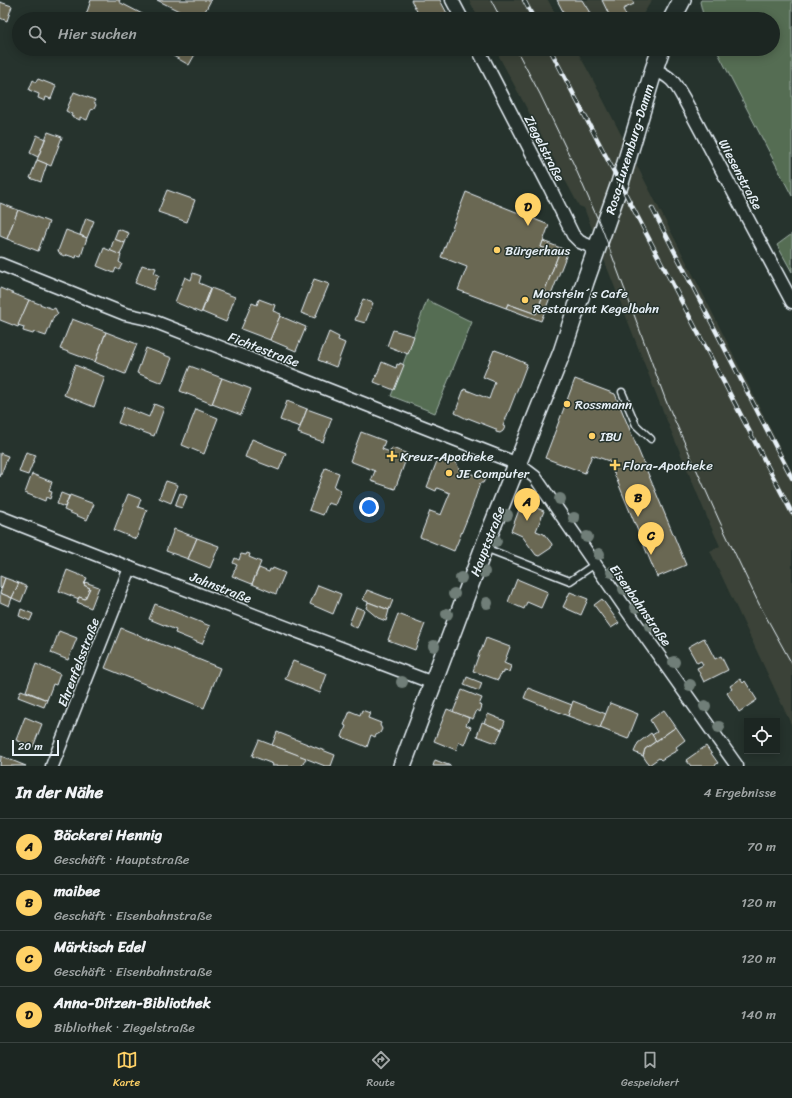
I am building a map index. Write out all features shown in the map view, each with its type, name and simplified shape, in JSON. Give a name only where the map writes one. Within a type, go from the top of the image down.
[{"type":"main road","points":[[676,12],[682,0]]},
{"type":"main road","name":"Rosa-Luxemburg-Damm","points":[[597,249],[620,183],[659,56]]},
{"type":"main road","name":"Hauptstraße","points":[[402,766],[484,547],[562,352],[597,249]]},
{"type":"street","points":[[452,0],[458,12]]},
{"type":"street","name":"Ziegelstraße","points":[[482,56],[573,235],[580,242],[597,249]]},
{"type":"street","name":"Wiesenstraße","points":[[654,69],[670,78],[680,92],[792,302]]},
{"type":"street","name":"Fichtestraße","points":[[0,264],[125,314],[152,320],[518,464]]},
{"type":"street","name":"Eisenbahnstraße","points":[[518,464],[535,477],[734,765]]},
{"type":"street","name":"Jahnstraße","points":[[0,517],[433,683]]},
{"type":"street","name":"Ehrenfelsstraße","points":[[52,766],[130,568]]},
{"type":"lane","points":[[622,392],[636,425],[651,439]]},
{"type":"lane","points":[[484,547],[570,581],[595,564]]},
{"type":"shaded area","points":[[469,0],[548,0],[554,12],[475,12]]},
{"type":"shaded area","points":[[557,0],[652,0],[644,12],[563,12]]},
{"type":"shaded area","points":[[499,56],[580,56],[703,294],[792,472],[792,726],[710,551],[720,546],[660,404],[584,208],[579,206]]},
{"type":"green space","points":[[701,0],[792,0],[792,196],[720,56],[780,56],[780,12],[702,12],[700,2]]},
{"type":"green space","points":[[792,234],[792,272],[777,245]]},
{"type":"green space","points":[[427,300],[472,322],[435,413],[391,396]]},
{"type":"building","points":[[91,0],[120,0],[119,2],[138,12],[87,12]]},
{"type":"building","points":[[157,0],[211,0],[205,12],[181,12]]},
{"type":"building","points":[[411,0],[440,0],[446,12],[417,12]]},
{"type":"building","points":[[557,0],[582,0],[589,12],[563,12]]},
{"type":"building","points":[[602,0],[632,0],[634,4],[623,9],[624,12],[608,12]]},
{"type":"building","points":[[0,2],[12,6],[7,21],[0,18]]},
{"type":"building","points":[[173,56],[194,56],[189,65]]},
{"type":"building","points":[[38,79],[56,86],[51,99],[46,97],[45,101],[38,98],[39,94],[29,90],[33,80],[36,82]]},
{"type":"building","points":[[74,92],[95,100],[94,102],[96,105],[94,109],[91,110],[87,120],[80,117],[80,120],[71,116],[72,114],[66,111]]},
{"type":"building","points":[[48,132],[62,137],[51,166],[37,160]]},
{"type":"building","points":[[37,135],[45,139],[38,157],[30,153]]},
{"type":"building","points":[[37,160],[47,164],[41,182],[30,178]]},
{"type":"building","points":[[167,190],[195,200],[187,222],[158,212]]},
{"type":"building","name":"Bürgerhaus","points":[[466,192],[549,225],[541,247],[559,253],[536,314],[508,304],[506,308],[458,290],[467,267],[441,257]]},
{"type":"building","points":[[0,203],[18,210],[7,239],[0,236]]},
{"type":"building","points":[[18,210],[49,222],[38,251],[7,239]]},
{"type":"building","points":[[86,218],[94,221],[87,238],[80,235]]},
{"type":"building","points":[[118,229],[129,233],[125,243],[114,239]]},
{"type":"building","points":[[66,230],[87,238],[81,256],[77,255],[76,258],[67,255],[64,256],[58,251]]},
{"type":"building","points":[[114,239],[125,243],[120,255],[110,251]]},
{"type":"building","points":[[543,241],[568,251],[541,321],[506,308],[508,304],[536,314],[559,253],[541,247]]},
{"type":"building","points":[[104,248],[121,255],[119,262],[122,264],[119,270],[116,268],[114,273],[97,266]]},
{"type":"building","points":[[142,265],[156,268],[154,273],[159,275],[153,290],[135,283]]},
{"type":"building","points":[[193,273],[201,276],[199,283],[211,288],[201,313],[175,302],[185,277],[191,280]]},
{"type":"building","points":[[314,279],[329,284],[315,318],[301,313]]},
{"type":"building","points":[[0,288],[29,300],[18,327],[0,320]]},
{"type":"building","points":[[211,288],[235,297],[226,322],[202,312]]},
{"type":"building","points":[[259,299],[275,305],[273,311],[281,314],[270,340],[241,329],[252,303],[257,305]]},
{"type":"building","points":[[363,299],[373,303],[365,323],[355,320]]},
{"type":"building","points":[[29,300],[53,309],[55,308],[58,314],[54,316],[46,336],[34,332],[33,334],[23,331],[24,327],[18,325]]},
{"type":"building","points":[[280,316],[306,327],[296,351],[270,340]]},
{"type":"building","points":[[72,319],[106,332],[95,362],[60,349]]},
{"type":"building","points":[[393,330],[414,336],[408,354],[387,346]]},
{"type":"building","points":[[106,332],[137,344],[125,374],[95,362]]},
{"type":"building","points":[[329,332],[339,337],[338,340],[345,343],[336,367],[318,360]]},
{"type":"building","points":[[146,348],[172,358],[162,383],[137,373]]},
{"type":"building","points":[[494,350],[527,364],[503,426],[505,427],[500,433],[496,432],[496,429],[468,418],[467,419],[455,413],[464,389],[489,399],[495,382],[483,377]]},
{"type":"building","points":[[382,362],[396,368],[397,364],[399,365],[400,363],[404,365],[394,390],[374,382]]},
{"type":"building","points":[[75,365],[105,377],[94,407],[64,395]]},
{"type":"building","points":[[190,366],[222,378],[212,404],[180,391]]},
{"type":"building","points":[[222,378],[251,389],[241,415],[212,404]]},
{"type":"building","points":[[575,379],[615,394],[686,565],[657,577],[609,461],[592,455],[585,473],[545,458]]},
{"type":"building","points":[[287,401],[307,409],[300,427],[280,420]]},
{"type":"building","points":[[154,404],[164,408],[154,436],[118,423],[124,407],[149,417]]},
{"type":"building","points":[[196,409],[218,418],[204,454],[182,445]]},
{"type":"building","points":[[307,409],[332,418],[323,442],[298,433]]},
{"type":"building","points":[[361,432],[385,441],[382,449],[390,452],[392,448],[408,454],[395,489],[371,481],[375,471],[350,461]]},
{"type":"building","points":[[252,439],[286,453],[279,470],[245,457]]},
{"type":"building","points":[[26,452],[36,455],[28,475],[19,472]]},
{"type":"building","points":[[0,453],[8,456],[0,477]]},
{"type":"building","points":[[445,458],[451,458],[456,462],[459,469],[477,476],[479,474],[485,479],[483,483],[480,483],[454,551],[420,537],[430,511],[441,515],[450,493],[437,488],[436,491],[427,487],[437,461]]},
{"type":"building","points":[[325,468],[339,473],[334,487],[341,490],[335,505],[328,503],[323,515],[309,510]]},
{"type":"building","points":[[32,474],[52,482],[49,491],[52,492],[50,499],[46,497],[45,501],[25,493]]},
{"type":"building","points":[[166,481],[178,485],[171,503],[159,498]]},
{"type":"building","points":[[61,493],[69,496],[65,507],[57,504]]},
{"type":"building","points":[[180,493],[187,496],[182,508],[175,506]]},
{"type":"building","points":[[128,494],[141,499],[138,507],[147,510],[136,539],[114,530]]},
{"type":"building","points":[[70,495],[94,504],[87,520],[64,510]]},
{"type":"building","points":[[522,502],[544,511],[536,531],[544,534],[552,544],[551,548],[539,556],[536,555],[522,536],[511,531]]},
{"type":"building","points":[[174,529],[197,538],[188,559],[166,551]]},
{"type":"building","points":[[197,538],[219,546],[210,568],[188,559]]},
{"type":"building","points":[[247,553],[250,554],[249,557],[261,562],[252,584],[232,576],[237,565],[233,563],[235,558],[239,560],[241,554],[246,555]]},
{"type":"building","points":[[259,568],[269,572],[270,569],[272,570],[273,568],[285,573],[276,594],[252,584]]},
{"type":"building","points":[[67,570],[87,578],[84,585],[90,588],[85,599],[79,597],[79,599],[59,591]]},
{"type":"building","points":[[0,576],[5,578],[1,589],[0,588]]},
{"type":"building","points":[[5,578],[19,583],[12,598],[0,593]]},
{"type":"building","points":[[517,579],[548,592],[541,608],[527,602],[524,609],[508,602]]},
{"type":"building","points":[[85,582],[99,587],[91,608],[77,602],[79,597],[85,599],[90,588],[84,585]]},
{"type":"building","points":[[19,583],[27,587],[21,602],[12,598]]},
{"type":"building","points":[[318,585],[341,594],[333,614],[310,604]]},
{"type":"building","points":[[367,590],[393,600],[389,610],[363,600]]},
{"type":"building","points":[[570,592],[588,599],[581,615],[563,607]]},
{"type":"building","points":[[0,593],[12,598],[9,606],[0,602]]},
{"type":"building","points":[[602,599],[619,623],[611,628],[594,605]]},
{"type":"building","points":[[368,602],[389,610],[386,621],[378,618],[366,608]]},
{"type":"building","points":[[155,604],[210,626],[202,644],[175,633],[176,630],[149,619]]},
{"type":"building","points":[[356,607],[364,610],[357,628],[349,624]]},
{"type":"building","points":[[21,609],[33,614],[30,621],[19,616]]},
{"type":"building","points":[[398,614],[425,624],[415,650],[388,640]]},
{"type":"building","points":[[121,628],[220,668],[204,708],[105,668]]},
{"type":"building","points":[[59,631],[77,638],[68,660],[51,653]]},
{"type":"building","points":[[486,638],[510,647],[504,663],[511,666],[509,672],[504,671],[504,673],[501,673],[498,680],[473,671]]},
{"type":"building","points":[[704,638],[715,659],[721,656],[728,670],[704,682],[697,668],[703,665],[701,661],[697,663],[688,647]]},
{"type":"building","points":[[293,661],[327,674],[320,693],[285,679]]},
{"type":"building","points":[[36,664],[60,674],[56,685],[53,684],[47,700],[26,691]]},
{"type":"building","points":[[467,677],[482,683],[479,691],[464,685]]},
{"type":"building","points":[[740,679],[743,683],[745,681],[757,700],[739,712],[727,693],[732,689],[730,686]]},
{"type":"building","points":[[528,688],[572,705],[568,716],[524,698]]},
{"type":"building","points":[[21,690],[47,700],[44,707],[18,697]]},
{"type":"building","points":[[462,690],[482,698],[479,705],[482,706],[480,712],[477,710],[473,719],[453,712]]},
{"type":"building","points":[[573,701],[606,714],[600,728],[568,716]]},
{"type":"building","points":[[610,703],[638,714],[628,739],[600,728]]},
{"type":"building","points":[[447,709],[469,718],[466,725],[471,727],[464,745],[459,742],[456,750],[434,741]]},
{"type":"building","points":[[362,710],[370,713],[368,718],[381,723],[380,725],[382,729],[375,737],[371,735],[367,747],[342,737],[346,726],[344,725],[350,711],[360,715]]},
{"type":"building","points":[[664,710],[676,727],[656,741],[652,735],[657,732],[650,720]]},
{"type":"building","points":[[488,714],[505,721],[502,730],[484,723]]},
{"type":"building","points":[[25,717],[42,724],[33,747],[16,740]]},
{"type":"building","points":[[482,722],[502,730],[496,743],[477,736]]},
{"type":"building","points":[[676,727],[685,740],[676,747],[678,750],[661,760],[659,758],[649,765],[643,756],[645,749]]},
{"type":"building","points":[[277,732],[335,755],[331,766],[325,766],[272,745]]},
{"type":"building","points":[[651,733],[656,741],[645,749],[643,756],[634,752],[638,743]]},
{"type":"building","points":[[259,740],[306,758],[302,766],[272,766],[273,764],[252,756]]},
{"type":"building","points":[[706,746],[718,763],[714,766],[691,766],[686,760]]},
{"type":"building","points":[[1,756],[26,766],[0,766]]},
{"type":"building","points":[[435,760],[451,766],[433,766]]},
{"type":"tram line","points":[[491,0],[497,12]]},
{"type":"tram line","points":[[520,56],[540,94],[574,165],[603,231],[666,401],[719,520],[759,604],[792,664]]},
{"type":"railway","points":[[524,0],[530,12]]},
{"type":"railway","points":[[554,56],[792,513]]},
{"type":"railway","points":[[652,208],[792,478]]},
{"type":"place","name":"Anna-Ditzen-Bibliothek","points":[[528,226]]},
{"type":"place","name":"Bürgerhaus","points":[[497,250]]},
{"type":"place","name":"Morstein´s Cafe Restaurant Kegelbahn","points":[[525,300]]},
{"type":"place","name":"Rossmann","points":[[567,404]]},
{"type":"place","name":"IBU","points":[[592,436]]},
{"type":"place","name":"Kreuz-Apotheke","points":[[392,456]]},
{"type":"place","name":"Flora-Apotheke","points":[[615,465]]},
{"type":"place","name":"JE Computer","points":[[449,473]]},
{"type":"place","name":"maibee","points":[[638,517]]},
{"type":"place","name":"Bäckerei Hennig","points":[[527,521]]},
{"type":"place","name":"Märkisch Edel","points":[[651,555]]}]
